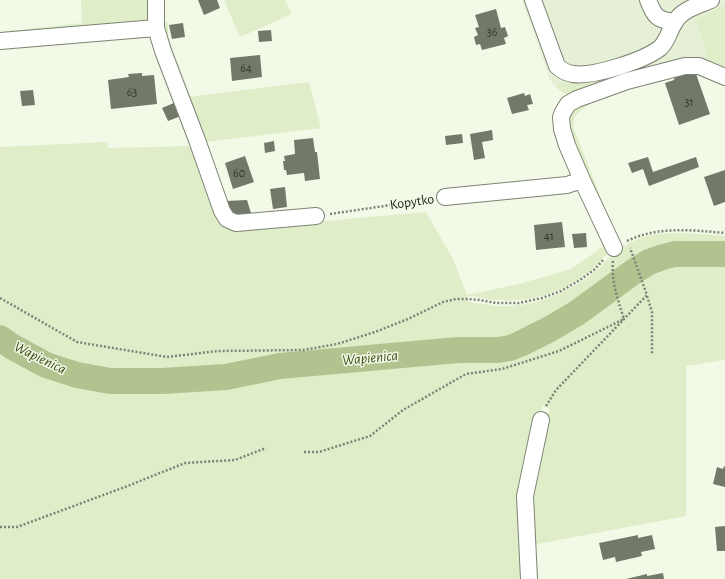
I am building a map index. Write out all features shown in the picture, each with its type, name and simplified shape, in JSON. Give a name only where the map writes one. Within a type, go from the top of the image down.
[{"type":"street","points":[[156,0],[156,28],[162,51],[197,140],[222,211],[227,219],[236,223],[316,216]]},
{"type":"street","points":[[533,0],[557,66],[561,70],[574,75],[584,75],[643,59],[662,46],[678,17],[685,12],[711,0]]},
{"type":"street","points":[[648,0],[652,11],[656,16],[664,21],[674,22]]},
{"type":"street","points":[[0,42],[156,28]]},
{"type":"street","points":[[614,248],[567,146],[562,129],[561,117],[568,104],[577,99],[627,81],[685,66],[699,66],[725,77]]},
{"type":"street","name":"Kopytko","points":[[445,197],[567,185],[582,180]]},
{"type":"street","points":[[529,579],[525,496],[527,480],[541,420]]},
{"type":"path","name":"Kopytko","points":[[316,216],[445,197]]},
{"type":"path","points":[[0,298],[77,342],[167,357],[218,351],[303,350],[337,344],[375,332],[408,320],[444,302],[456,299],[480,300],[496,303],[518,303],[542,298],[580,280],[594,270],[614,248],[641,235],[656,231],[671,230],[725,233]]},
{"type":"path","points":[[614,248],[612,270],[614,286],[624,319]]},
{"type":"path","points":[[632,255],[652,312],[652,355]]},
{"type":"path","points":[[541,420],[547,403],[556,390],[647,296]]},
{"type":"path","points":[[304,452],[320,452],[370,436],[403,410],[466,374],[502,369],[559,351],[624,319]]},
{"type":"path","points":[[0,527],[17,527],[185,463],[235,460],[266,448]]},
{"type":"shaded area","points":[[81,0],[151,0],[149,17],[146,21],[0,37],[0,32],[82,23]]},
{"type":"shaded area","points":[[224,0],[285,0],[292,14],[240,37]]},
{"type":"shaded area","points":[[522,0],[725,0],[725,4],[696,20],[708,58],[554,85],[550,80]]},
{"type":"shaded area","points":[[725,4],[725,72],[708,63],[568,96],[554,85],[708,58],[696,20]]},
{"type":"shaded area","points":[[168,22],[168,36],[182,79],[186,83],[181,80],[159,23]]},
{"type":"shaded area","points":[[660,76],[589,104],[575,116],[573,126],[616,237],[621,239],[614,238],[566,121],[572,109]]},
{"type":"shaded area","points":[[309,82],[321,128],[206,142],[188,97]]},
{"type":"shaded area","points":[[107,142],[108,148],[192,146],[235,229],[426,212],[453,259],[467,295],[519,284],[571,269],[605,245],[608,253],[593,269],[572,284],[561,289],[523,300],[494,300],[467,296],[469,302],[496,306],[509,306],[523,305],[548,298],[573,287],[584,280],[595,272],[615,252],[631,242],[652,235],[684,233],[725,236],[725,246],[688,246],[653,252],[639,258],[572,308],[519,337],[499,342],[461,342],[292,357],[237,364],[158,370],[114,370],[63,361],[17,336],[0,324],[0,147]]},
{"type":"shaded area","points":[[690,261],[725,264],[725,360],[686,366],[686,516],[532,545],[530,495],[544,424],[550,409],[543,405],[530,451],[522,498],[525,579],[0,579],[0,346],[43,370],[74,382],[110,387],[162,389],[226,386],[282,374],[457,359],[501,358],[521,353],[581,320],[644,275],[660,266]]},
{"type":"building","points":[[198,0],[217,0],[220,8],[204,15]]},
{"type":"building","points":[[496,9],[501,28],[505,27],[508,36],[504,38],[506,44],[482,50],[480,44],[476,45],[474,37],[478,35],[475,28],[479,27],[475,15]]},
{"type":"building","points":[[183,23],[185,37],[172,39],[169,25]]},
{"type":"building","points":[[271,30],[272,41],[259,42],[258,31]]},
{"type":"building","points":[[260,55],[262,77],[232,81],[230,58]]},
{"type":"building","points":[[695,71],[710,114],[679,125],[665,83],[674,80],[675,76]]},
{"type":"building","points":[[142,73],[142,76],[154,75],[157,104],[111,109],[108,80],[129,77],[128,74]]},
{"type":"building","points":[[33,90],[35,105],[22,106],[20,91]]},
{"type":"building","points":[[524,93],[525,96],[530,94],[533,104],[527,105],[529,110],[512,114],[507,98]]},
{"type":"building","points":[[176,102],[181,116],[168,121],[162,108]]},
{"type":"building","points":[[492,130],[493,140],[482,142],[485,158],[474,160],[470,134]]},
{"type":"building","points":[[462,134],[463,143],[446,145],[445,136]]},
{"type":"building","points":[[313,138],[315,152],[317,152],[320,179],[305,181],[304,173],[287,175],[286,170],[284,170],[284,156],[295,154],[294,140]]},
{"type":"building","points":[[274,141],[275,151],[265,153],[264,143]]},
{"type":"building","points":[[245,156],[254,182],[233,189],[225,163]]},
{"type":"building","points":[[648,157],[653,172],[696,157],[699,167],[649,186],[643,169],[632,173],[628,163]]},
{"type":"building","points":[[725,170],[725,202],[714,206],[704,177]]},
{"type":"building","points":[[285,187],[287,207],[273,209],[270,189]]},
{"type":"building","points":[[247,200],[251,213],[230,215],[226,201]]},
{"type":"building","points":[[562,222],[565,247],[536,250],[534,225]]},
{"type":"building","points":[[586,233],[587,247],[574,248],[572,234]]},
{"type":"building","points":[[724,466],[725,487],[713,484],[717,467],[723,469]]},
{"type":"building","points":[[725,526],[725,551],[717,551],[715,527]]},
{"type":"building","points":[[638,535],[638,538],[652,535],[655,549],[641,552],[642,556],[616,562],[615,557],[603,560],[599,543]]},
{"type":"building","points":[[663,573],[664,579],[626,579],[647,574],[647,576]]},
{"type":"waterway","name":"Wapienica","points":[[0,338],[11,346],[46,365],[77,375],[110,381],[162,381],[226,377],[280,366],[458,350],[498,350],[510,348],[520,344],[550,329],[577,313],[649,262],[675,254],[725,254]]}]
